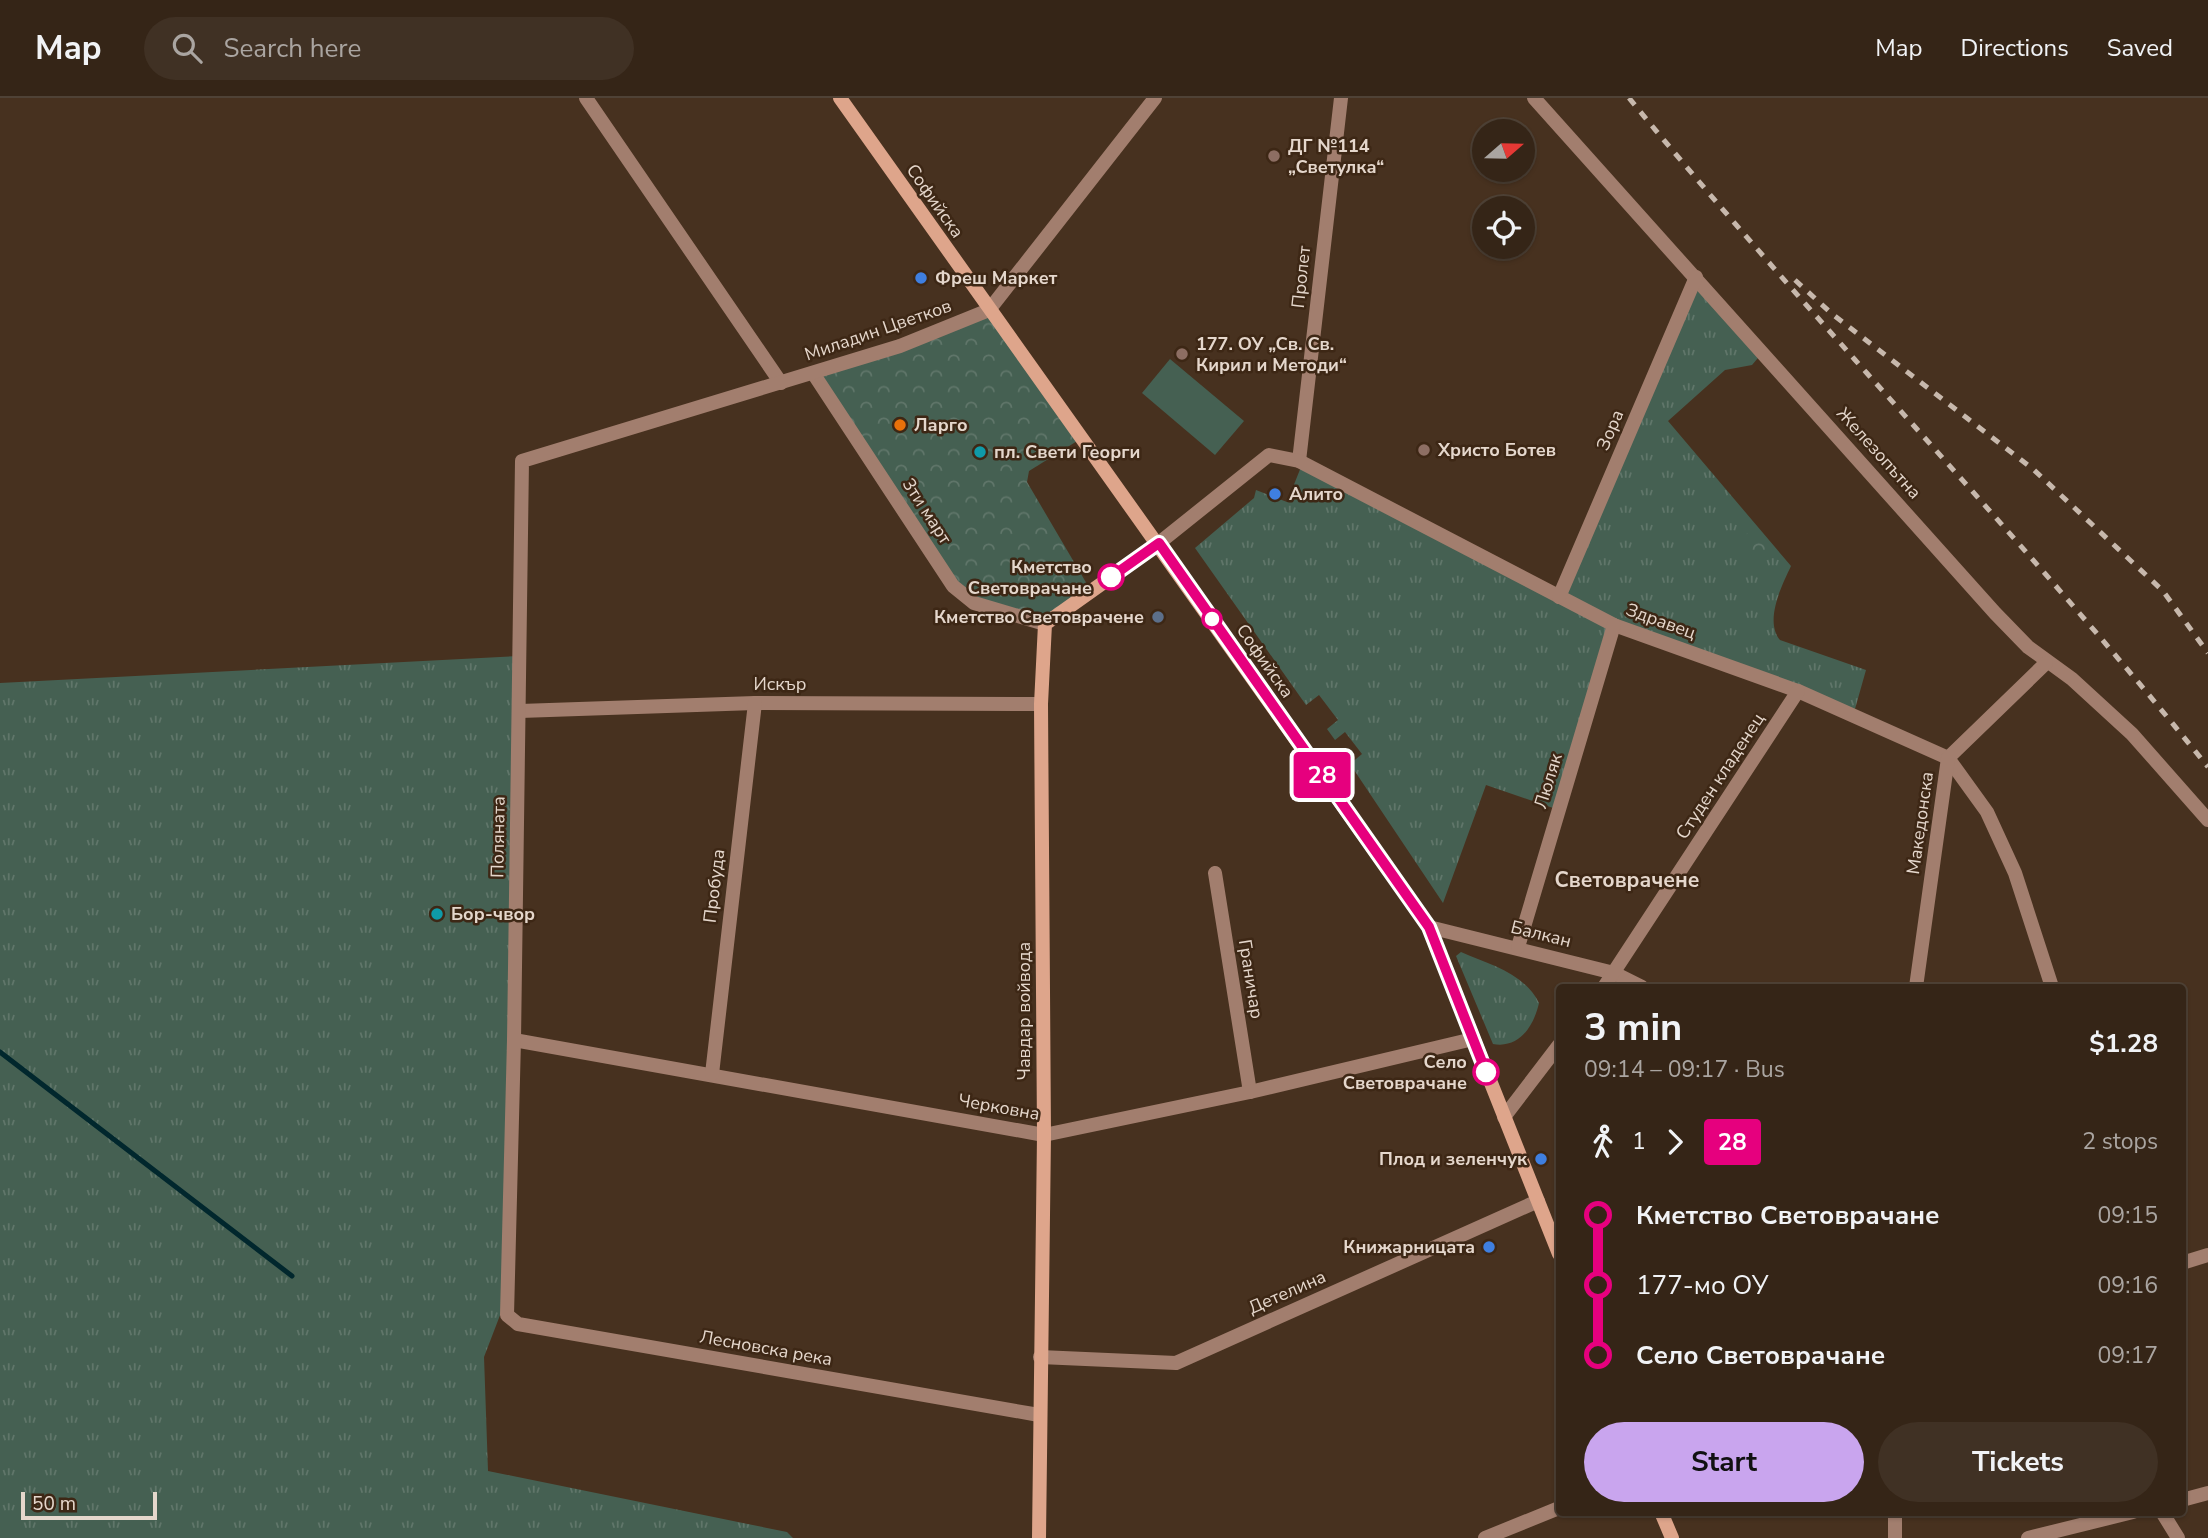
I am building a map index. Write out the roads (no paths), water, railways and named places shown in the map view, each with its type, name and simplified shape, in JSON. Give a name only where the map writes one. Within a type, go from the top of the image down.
[{"type":"street","points":[[586,98],[781,383]]},
{"type":"street","name":"Софийска","points":[[841,98],[1429,927],[1556,1246]]},
{"type":"street","points":[[989,310],[1155,98]]},
{"type":"street","name":"Пролет","points":[[1299,461],[1341,98]]},
{"type":"street","name":"Железопътна","points":[[1534,98],[1995,613],[2046,663],[2071,679],[2132,734],[2208,820]]},
{"type":"street","name":"Зора","points":[[1559,597],[1696,277]]},
{"type":"street","name":"Миладин Цветков","points":[[522,461],[901,345],[989,310]]},
{"type":"street","name":"3ти март","points":[[813,373],[953,586],[974,603],[1045,624]]},
{"type":"street","name":"Здравец","points":[[1159,543],[1269,455],[1299,461],[1614,625],[1798,691],[1948,758],[1987,811],[2015,873],[2051,984]]},
{"type":"street","name":"Поляната","points":[[507,1297],[520,711],[522,461]]},
{"type":"street","points":[[1045,624],[1159,543]]},
{"type":"street","name":"Чавдар войвода","points":[[1039,1538],[1044,1135],[1041,704],[1045,624]]},
{"type":"street","name":"Люляк","points":[[1518,947],[1614,625]]},
{"type":"street","name":"Македонска","points":[[1916,984],[1948,758],[2046,663]]},
{"type":"street","name":"Студен кладенец","points":[[1606,984],[1798,691]]},
{"type":"street","name":"Искър","points":[[520,711],[755,702],[1041,704]]},
{"type":"street","name":"Пробуда","points":[[712,1074],[755,702]]},
{"type":"street","name":"Граничар","points":[[1214,873],[1250,1093]]},
{"type":"street","name":"Балкан","points":[[1429,927],[1614,973],[1636,984]]},
{"type":"street","name":"Черковна","points":[[514,1040],[1044,1135],[1250,1093],[1474,1039]]},
{"type":"street","points":[[1504,1117],[1556,1049]]},
{"type":"street","name":"Детелина","points":[[1040,1357],[1176,1363],[1538,1200]]},
{"type":"street","points":[[2186,1262],[2208,1255]]},
{"type":"street","name":"Лесновска река","points":[[507,1297],[507,1315],[518,1324],[1039,1415]]},
{"type":"street","points":[[2186,1499],[2208,1493]]},
{"type":"street","points":[[1485,1538],[1556,1509]]},
{"type":"street","points":[[1663,1516],[1672,1538]]},
{"type":"street","points":[[1895,1516],[1895,1538]]},
{"type":"street","points":[[2028,1538],[2117,1516]]},
{"type":"street","points":[[2164,1516],[2178,1538]]},
{"type":"waterway","points":[[0,1052],[292,1276]]},
{"type":"railway","points":[[1629,98],[1772,266],[2066,598],[2208,767]]},
{"type":"railway","points":[[1795,280],[1831,313],[2033,469],[2163,591],[2208,653]]},
{"type":"place","name":"ДГ №114 „Светулка“","points":[[1274,156]]},
{"type":"place","name":"Фреш Маркет","points":[[921,278]]},
{"type":"place","name":"177. ОУ „Св. Св. Кирил и Методи“","points":[[1182,354]]},
{"type":"place","name":"Ларго","points":[[900,425]]},
{"type":"place","name":"Христо Ботев","points":[[1424,450]]},
{"type":"place","name":"пл. Свети Георги","points":[[980,452]]},
{"type":"place","name":"Алито","points":[[1275,494]]},
{"type":"place","name":"Кметство Световрачане","points":[[1111,577]]},
{"type":"place","name":"Кметство Световрачене","points":[[1158,617]]},
{"type":"place","name":"Бор-чвор","points":[[437,914]]},
{"type":"place","name":"Село Световрачане","points":[[1486,1072]]},
{"type":"place","name":"Плод и зеленчук","points":[[1541,1159]]},
{"type":"place","name":"Книжарницата","points":[[1489,1247]]},
{"type":"district","name":"Световрачене","points":[[1627,880]]}]
